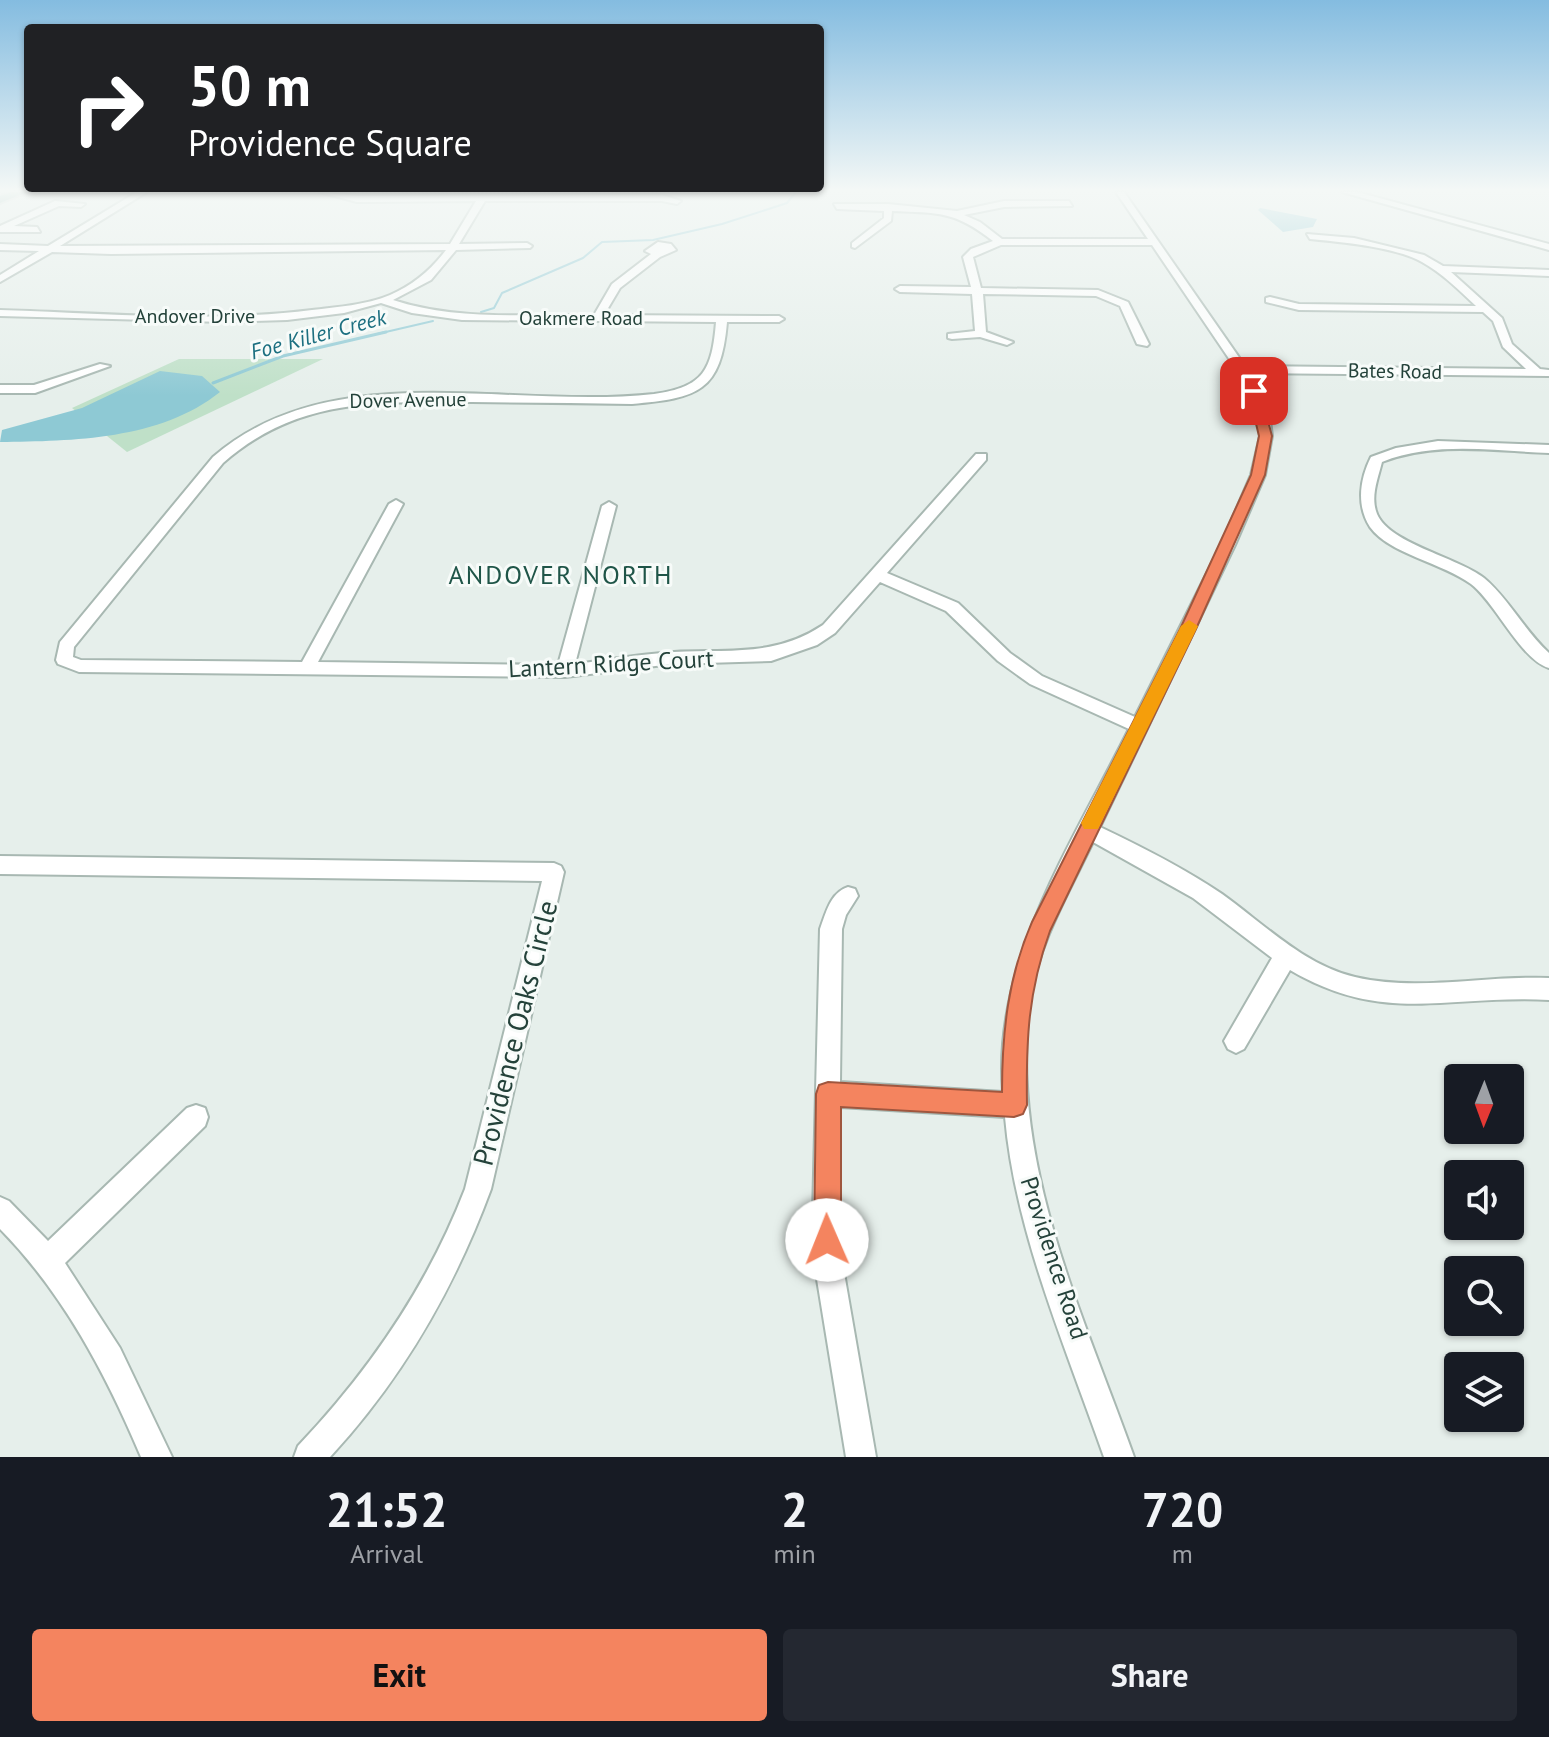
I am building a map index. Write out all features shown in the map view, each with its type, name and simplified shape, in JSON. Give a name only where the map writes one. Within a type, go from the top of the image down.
[{"type":"street","points":[[0,279],[32,260]]},
{"type":"street","name":"Andover Drive","points":[[0,313],[293,317],[340,312],[384,301],[427,278],[441,260]]},
{"type":"street","points":[[597,318],[616,286],[650,260]]},
{"type":"street","points":[[969,260],[981,334]]},
{"type":"street","name":"Providence Road","points":[[1119,1457],[1093,1373],[1036,1219],[1022,1161],[1014,1105],[1014,1030],[1026,967],[1040,929],[1228,545],[1263,459],[1266,436],[1263,413],[1242,369],[1166,260]]},
{"type":"street","points":[[1426,260],[1487,309],[1501,324],[1510,349],[1542,373],[1549,384]]},
{"type":"street","points":[[1441,269],[1549,273]]},
{"type":"street","points":[[900,289],[1076,290],[1109,295],[1127,309],[1143,344]]},
{"type":"street","points":[[1270,300],[1299,307],[1487,309]]},
{"type":"street","name":"Oakmere Road","points":[[384,301],[447,316],[779,319]]},
{"type":"street","name":"Dover Avenue","points":[[64,660],[66,646],[218,460],[258,430],[322,406],[370,398],[632,400],[669,396],[696,385],[713,370],[722,319]]},
{"type":"street","points":[[952,336],[981,334],[1007,342]]},
{"type":"street","points":[[0,389],[35,389],[104,366]]},
{"type":"street","name":"Bates Road","points":[[1242,369],[1542,373]]},
{"type":"street","points":[[1549,449],[1417,447],[1392,452],[1376,460],[1366,485],[1366,510],[1372,522],[1390,537],[1476,580],[1535,651],[1549,662]]},
{"type":"street","name":"Lantern Ridge Court","points":[[64,660],[79,666],[565,671],[672,658],[756,658],[789,651],[829,629],[981,457]]},
{"type":"street","points":[[307,668],[396,504]]},
{"type":"street","points":[[565,671],[609,506]]},
{"type":"street","points":[[878,575],[952,607],[1004,657],[1036,680],[1139,726]]},
{"type":"street","points":[[1088,830],[1185,880],[1286,956],[1334,981],[1381,993],[1549,989]]},
{"type":"street","name":"Providence Oaks Circle","points":[[0,865],[554,872],[478,1189],[462,1233],[415,1323],[378,1377],[309,1457]]},
{"type":"street","points":[[848,896],[837,910],[831,929],[829,1267],[861,1457]]},
{"type":"street","points":[[1236,1041],[1286,956]]},
{"type":"street","points":[[828,1094],[1014,1105]]},
{"type":"street","points":[[46,1262],[196,1117]]},
{"type":"street","points":[[0,1210],[20,1228],[68,1290],[139,1415],[157,1457]]},
{"type":"green space","points":[[179,359],[323,359],[127,452],[72,408]]},
{"type":"water","points":[[160,371],[202,376],[220,392],[196,408],[143,429],[57,441],[0,442],[2,430],[82,408]]},
{"type":"waterway","name":"Foe Killer Creek","points":[[481,312],[494,308],[502,293],[578,260]]},
{"type":"waterway","name":"Foe Killer Creek","points":[[377,334],[433,321]]},
{"type":"waterway","name":"Foe Killer Creek","points":[[213,383],[283,356],[386,332]]},
{"type":"slow traffic","points":[[1091,823],[1189,626]]},
{"type":"district","name":"ANDOVER NORTH","points":[[561,575]]},
{"type":"route","points":[[827,1240],[828,1094],[1014,1105],[1014,1030],[1026,967],[1040,929],[1188,629],[1258,475],[1266,436],[1263,413],[1254,391]]}]
